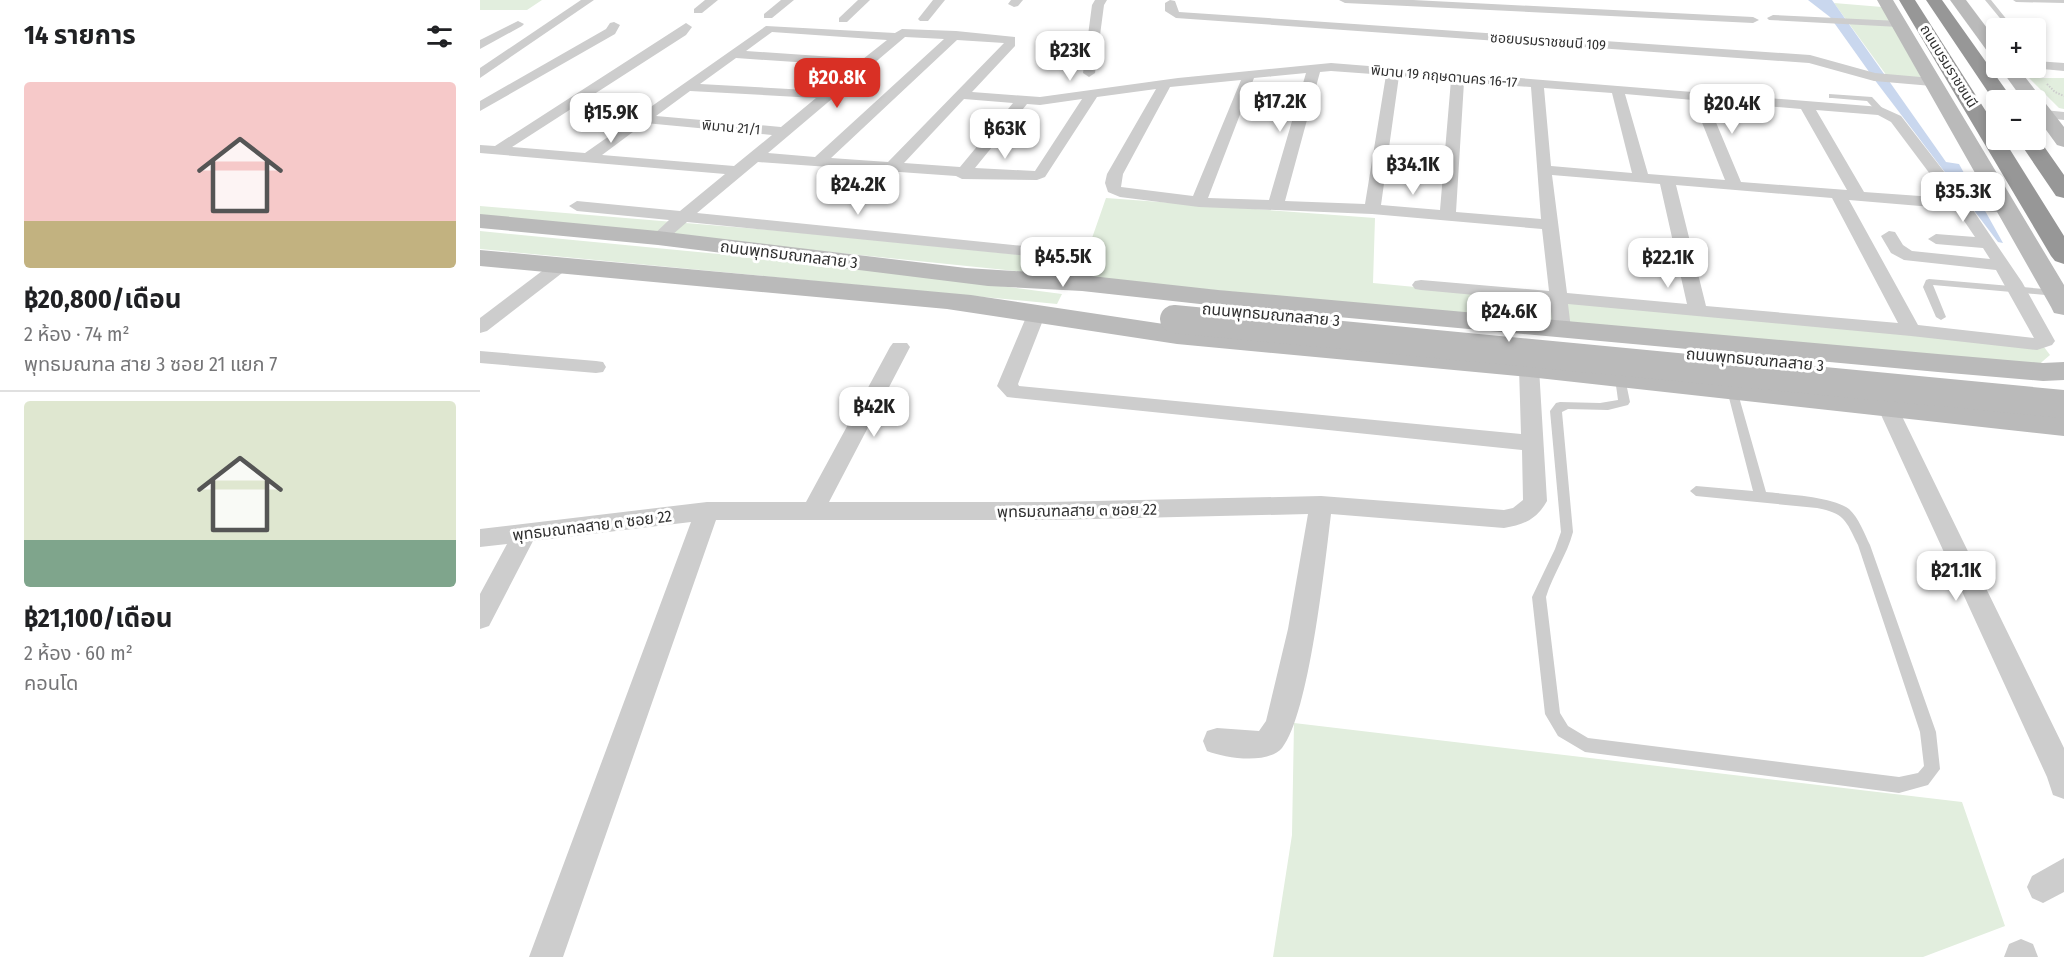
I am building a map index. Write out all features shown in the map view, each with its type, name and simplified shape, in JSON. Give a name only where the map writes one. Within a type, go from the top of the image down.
[{"type":"highway","name":"ถนนบรมราชชนนี","points":[[1907,0],[2064,256]]},
{"type":"highway","name":"ถนนบรมราชชนนี","points":[[1934,0],[1996,90]]},
{"type":"highway","points":[[2037,150],[2064,191]]},
{"type":"main road","points":[[1885,0],[1932,82],[1996,207],[2060,300]]},
{"type":"main road","points":[[1958,0],[1986,38]]},
{"type":"main road","points":[[2017,78],[2051,118]]},
{"type":"main road","name":"ถนนพุทธมณฑลสาย 3","points":[[480,221],[658,238],[967,275],[1176,312],[2064,404]]},
{"type":"main road","name":"ถนนพุทธมณฑลสาย 3","points":[[482,259],[948,301],[1176,312],[2064,388]]},
{"type":"main road","points":[[967,275],[1082,283],[1218,298],[1938,363],[2043,372],[2064,371]]},
{"type":"main road","points":[[948,301],[1177,335],[1529,368],[2064,425]]},
{"type":"main road","points":[[1938,363],[1971,379],[1982,400],[1972,410],[1947,412]]},
{"type":"street","points":[[480,74],[588,0]]},
{"type":"street","points":[[698,11],[711,0]]},
{"type":"street","points":[[588,158],[734,54],[772,22],[788,0]]},
{"type":"street","points":[[843,20],[864,0]]},
{"type":"street","points":[[924,18],[939,0]]},
{"type":"street","points":[[1089,73],[1098,5],[1101,0]]},
{"type":"street","points":[[1345,0],[1766,21],[1773,18],[1899,24]]},
{"type":"street","name":"ซอยบรมราชชนนี 109","points":[[1171,3],[1170,11],[1176,15],[1810,59],[1874,77],[1932,82]]},
{"type":"street","points":[[772,22],[898,37]]},
{"type":"street","points":[[480,45],[518,24]]},
{"type":"street","points":[[480,107],[611,31],[614,25]]},
{"type":"street","points":[[480,162],[682,32],[686,27]]},
{"type":"street","points":[[658,238],[898,37],[910,33],[1011,40],[1011,43],[891,168]]},
{"type":"street","points":[[817,163],[956,35]]},
{"type":"street","points":[[734,54],[866,63]]},
{"type":"street","points":[[2046,66],[2064,67]]},
{"type":"street","name":"พิมาน 19 กฤษดานคร 16-17","points":[[962,95],[1040,102],[1165,84],[1331,68],[1617,89],[1886,113]]},
{"type":"street","points":[[1276,205],[1314,69]]},
{"type":"street","points":[[1372,209],[1393,72]]},
{"type":"street","points":[[1199,202],[1249,75]]},
{"type":"street","points":[[1448,216],[1458,77]]},
{"type":"street","points":[[1165,84],[1116,174],[1114,189],[1131,195],[1199,202],[1372,209],[1550,225]]},
{"type":"street","points":[[1537,84],[1562,329]]},
{"type":"street","points":[[688,87],[828,95]]},
{"type":"street","points":[[1617,89],[1641,178]]},
{"type":"street","points":[[755,157],[1021,178],[1040,174],[1092,94]]},
{"type":"street","points":[[1698,96],[1735,186]]},
{"type":"street","points":[[962,174],[1023,100]]},
{"type":"street","points":[[1806,105],[1858,195]]},
{"type":"street","points":[[1421,285],[1911,330],[2037,344],[2045,341],[2002,265],[1962,204],[1886,113]]},
{"type":"street","name":"พิมาน 21/1","points":[[642,119],[785,132]]},
{"type":"street","points":[[480,149],[738,171]]},
{"type":"street","points":[[1544,170],[1996,207]]},
{"type":"street","points":[[1667,180],[1698,311]]},
{"type":"street","points":[[1838,194],[1911,330]]},
{"type":"street","points":[[577,206],[1028,251]]},
{"type":"street","points":[[1890,236],[1894,247],[1902,254],[2002,265]]},
{"type":"street","points":[[1936,239],[1987,243]]},
{"type":"street","points":[[480,327],[560,266]]},
{"type":"street","points":[[1036,315],[1007,386],[1014,392],[1532,443]]},
{"type":"street","points":[[813,510],[900,346]]},
{"type":"street","points":[[480,357],[596,366]]},
{"type":"street","name":"พุทธมณฑลสาย ๓ ซอย 22","points":[[480,538],[707,511],[1051,511],[1321,505],[1504,519],[1519,517],[1528,512],[1535,501],[1529,368]]},
{"type":"street","points":[[1887,406],[2063,779]]},
{"type":"street","points":[[1217,741],[1256,745],[1270,739],[1280,724],[1289,692],[1321,505]]},
{"type":"street","points":[[546,957],[707,511]]},
{"type":"street","points":[[480,618],[525,533]]},
{"type":"lane","points":[[1988,0],[2003,18]]},
{"type":"lane","points":[[2016,0],[2064,1]]},
{"type":"lane","points":[[1832,96],[1869,99],[1886,113]]},
{"type":"lane","points":[[1941,317],[1928,287],[1929,282],[2016,289],[2060,300]]},
{"type":"lane","points":[[1620,378],[1624,402],[1607,407],[1573,404],[1560,406],[1556,411],[1567,532],[1564,547],[1542,584],[1539,597],[1553,714],[1563,731],[1585,745],[1899,785],[1922,780],[1932,769],[1928,732],[1864,545],[1851,520],[1840,508],[1818,503],[1696,490]]},
{"type":"lane","points":[[1732,390],[1761,497]]},
{"type":"green space","points":[[480,0],[542,0],[527,10],[480,10]]},
{"type":"green space","points":[[1834,3],[1882,7],[1922,79],[1887,76]]},
{"type":"green space","points":[[2029,78],[2064,78],[2064,109],[2059,108],[2046,95],[2046,90],[2041,90]]},
{"type":"green space","points":[[1106,198],[1375,218],[1373,283],[2044,347],[2050,355],[2036,367],[1044,274],[480,216],[480,206],[794,232],[1084,261]]},
{"type":"green space","points":[[480,231],[864,268],[1062,294],[1057,304],[480,249]]},
{"type":"green space","points":[[1294,723],[1962,802],[2005,926],[1923,957],[1273,957],[1292,835]]},
{"type":"water","points":[[1808,0],[1832,0],[1946,162],[1959,164],[2003,243],[1998,242],[1877,83],[1830,17]]}]
